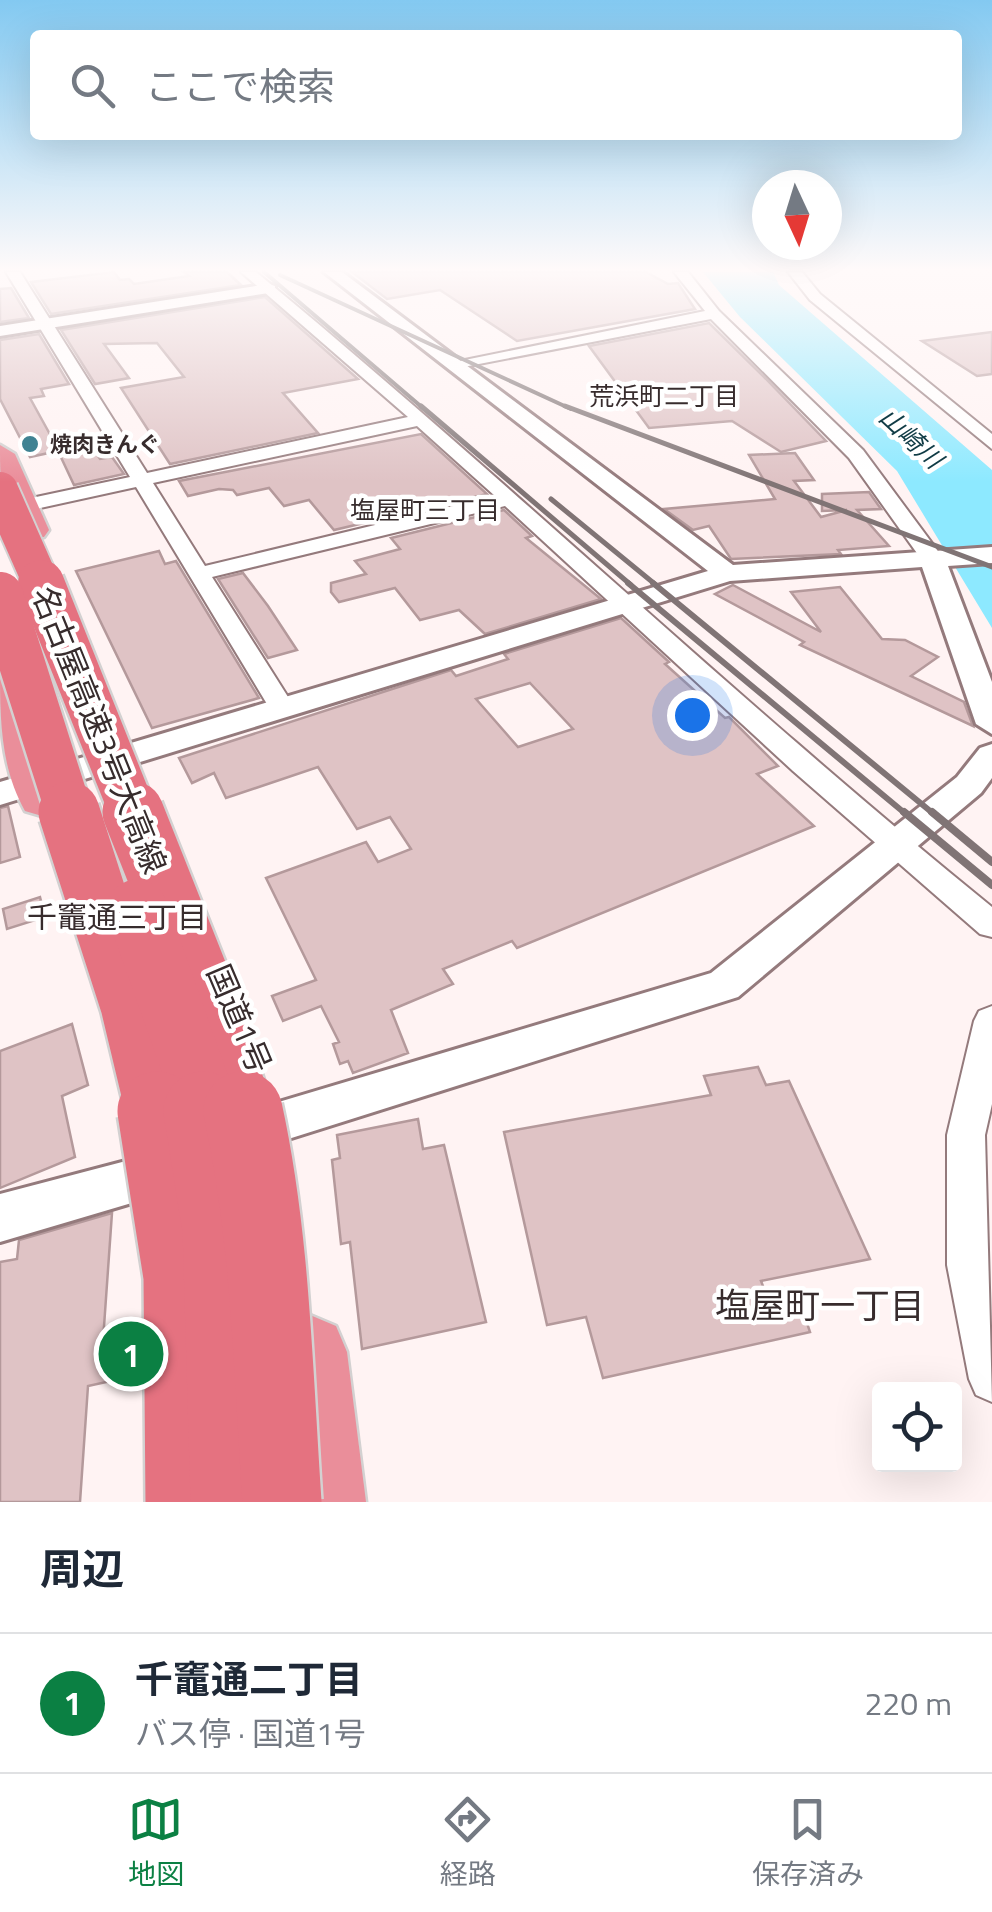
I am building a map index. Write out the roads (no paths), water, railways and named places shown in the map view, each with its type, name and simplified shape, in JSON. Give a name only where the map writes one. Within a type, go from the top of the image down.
[{"type":"highway","name":"国道1号","points":[[0,454],[11,498],[129,757],[282,1121],[302,1268],[325,1502]]},
{"type":"highway","name":"名古屋高速3号大高線","points":[[11,498],[199,978],[241,1104],[255,1167],[265,1255],[282,1502]]},
{"type":"highway","name":"名古屋高速3号大高線","points":[[0,594],[13,675],[131,1005],[159,1122],[183,1276],[186,1502]]},
{"type":"highway","points":[[151,1502],[144,1178],[126,1061],[18,788],[13,675],[56,686],[199,1084],[222,1229],[230,1502]]},
{"type":"street","points":[[56,342],[282,708]]},
{"type":"street","points":[[331,342],[896,847],[992,925]]},
{"type":"street","points":[[424,342],[728,573]]},
{"type":"street","points":[[453,364],[567,342]]},
{"type":"street","points":[[742,342],[856,454],[937,558],[992,724]]},
{"type":"street","points":[[870,342],[992,443]]},
{"type":"street","points":[[11,498],[138,479],[420,420]]},
{"type":"street","points":[[198,574],[510,499]]},
{"type":"street","points":[[18,788],[728,573],[992,555]]},
{"type":"street","points":[[282,1121],[724,986],[969,785],[992,755]]},
{"type":"street","points":[[992,1021],[966,1135],[968,1265],[992,1379]]},
{"type":"street","points":[[0,1218],[144,1178]]},
{"type":"water","name":"山崎川","points":[[766,342],[845,342],[992,470],[992,628],[897,471]]},
{"type":"railway","points":[[346,342],[424,409]]},
{"type":"railway","points":[[426,342],[571,409]]},
{"type":"railway","points":[[421,406],[631,585]]},
{"type":"railway","points":[[565,406],[992,567]]},
{"type":"railway","points":[[551,499],[656,585]]},
{"type":"railway","points":[[628,583],[907,815]]},
{"type":"railway","points":[[653,583],[935,815]]},
{"type":"railway","points":[[904,812],[992,885]]},
{"type":"railway","points":[[932,812],[992,862]]},
{"type":"place","name":"焼肉きんぐ","points":[[30,444]]},
{"type":"place","name":"千竈通二丁目","points":[[131,1354]]},
{"type":"district","name":"荒浜町二丁目","points":[[664,396]]},
{"type":"district","name":"塩屋町三丁目","points":[[425,510]]},
{"type":"district","name":"千竈通三丁目","points":[[117,918]]},
{"type":"district","name":"塩屋町一丁目","points":[[820,1306]]}]
